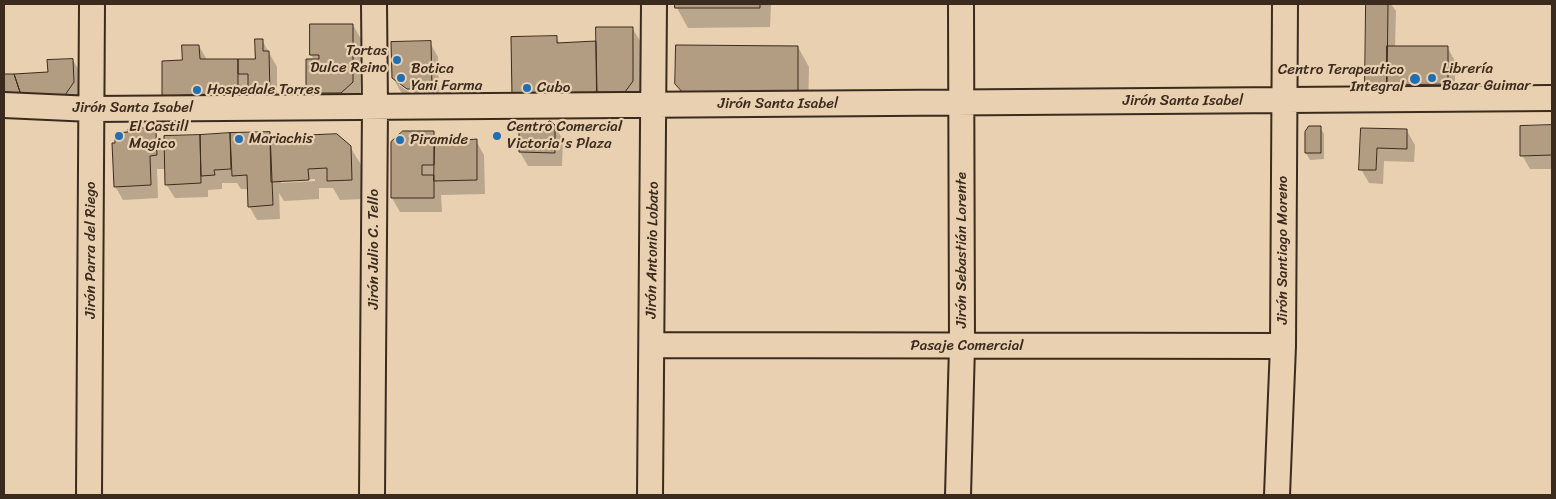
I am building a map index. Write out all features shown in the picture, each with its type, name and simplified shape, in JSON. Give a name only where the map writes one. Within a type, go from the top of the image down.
[{"type":"street","name":"Jirón Parra del Riego","points":[[89,495],[92,4]]},
{"type":"street","name":"Jirón Julio C. Tello","points":[[372,495],[374,4]]},
{"type":"street","name":"Jirón Antonio Lobato","points":[[650,495],[654,4]]},
{"type":"street","name":"Jirón Sebastián Lorente","points":[[958,495],[962,346],[961,4]]},
{"type":"street","name":"Jirón Santiago Moreno","points":[[1277,495],[1283,346],[1285,4]]},
{"type":"street","name":"Jirón Santa Isabel","points":[[4,105],[92,109],[1552,98]]},
{"type":"street","name":"Pasaje Comercial","points":[[652,345],[1283,346]]},
{"type":"building","points":[[675,4],[760,4],[760,8],[675,8]]},
{"type":"building","points":[[1366,4],[1388,4],[1387,85],[1365,84]]},
{"type":"building","points":[[310,24],[353,24],[353,82],[341,93],[306,93],[306,59],[319,59],[319,55],[310,55]]},
{"type":"building","points":[[596,27],[633,27],[633,81],[625,92],[597,93]]},
{"type":"building","points":[[557,36],[557,43],[596,41],[597,93],[512,96],[511,37]]},
{"type":"building","points":[[255,39],[263,39],[263,51],[269,51],[270,94],[248,94],[248,74],[238,74],[238,59],[255,59]]},
{"type":"building","points":[[431,41],[432,89],[407,89],[392,78],[391,42]]},
{"type":"building","points":[[182,45],[199,45],[200,59],[238,59],[238,93],[162,96],[162,61],[182,60]]},
{"type":"building","points":[[676,45],[798,46],[798,95],[684,94],[675,84]]},
{"type":"building","points":[[1387,46],[1448,46],[1448,84],[1387,85]]},
{"type":"building","points":[[73,59],[74,82],[65,95],[22,98],[14,74],[48,72],[47,60]]},
{"type":"building","points":[[4,74],[14,74],[22,98],[4,97]]},
{"type":"building","points":[[550,121],[555,125],[555,153],[519,152],[519,127],[546,127],[546,124]]},
{"type":"building","points":[[1552,125],[1552,155],[1520,156],[1520,126]]},
{"type":"building","points":[[1309,126],[1321,126],[1321,153],[1305,153],[1305,132]]},
{"type":"building","points":[[150,128],[150,131],[156,131],[157,155],[150,156],[151,185],[114,187],[112,143],[115,143],[115,133],[128,132],[128,129]]},
{"type":"building","points":[[1361,128],[1407,129],[1407,149],[1377,148],[1376,170],[1359,170]]},
{"type":"building","points":[[403,131],[434,131],[434,165],[422,165],[422,175],[434,175],[434,198],[391,198],[391,142]]},
{"type":"building","points":[[270,132],[273,205],[248,207],[247,175],[232,176],[230,133]]},
{"type":"building","points":[[230,133],[231,169],[214,170],[215,175],[201,176],[200,135]]},
{"type":"building","points":[[337,134],[351,146],[352,180],[327,181],[327,168],[308,169],[309,180],[271,182],[270,137]]},
{"type":"building","points":[[200,135],[201,183],[165,185],[164,136]]},
{"type":"building","points":[[435,139],[455,139],[455,143],[465,143],[465,140],[477,139],[477,180],[434,181]]},
{"type":"place","name":"Tortas Dulce Reino","points":[[397,60]]},
{"type":"place","name":"Botica Yani Farma","points":[[401,78]]},
{"type":"place","name":"Librería Bazar Guimar","points":[[1432,78]]},
{"type":"place","name":"Centro Terapeutico Integral","points":[[1415,79]]},
{"type":"place","name":"Cubo","points":[[527,88]]},
{"type":"place","name":"Hospedale Torres","points":[[197,90]]},
{"type":"place","name":"El Castill Magico","points":[[119,136]]},
{"type":"place","name":"Centro Comercial Victoria's Plaza","points":[[497,136]]},
{"type":"place","name":"Mariachis","points":[[239,139]]},
{"type":"place","name":"Piramide","points":[[400,140]]}]
